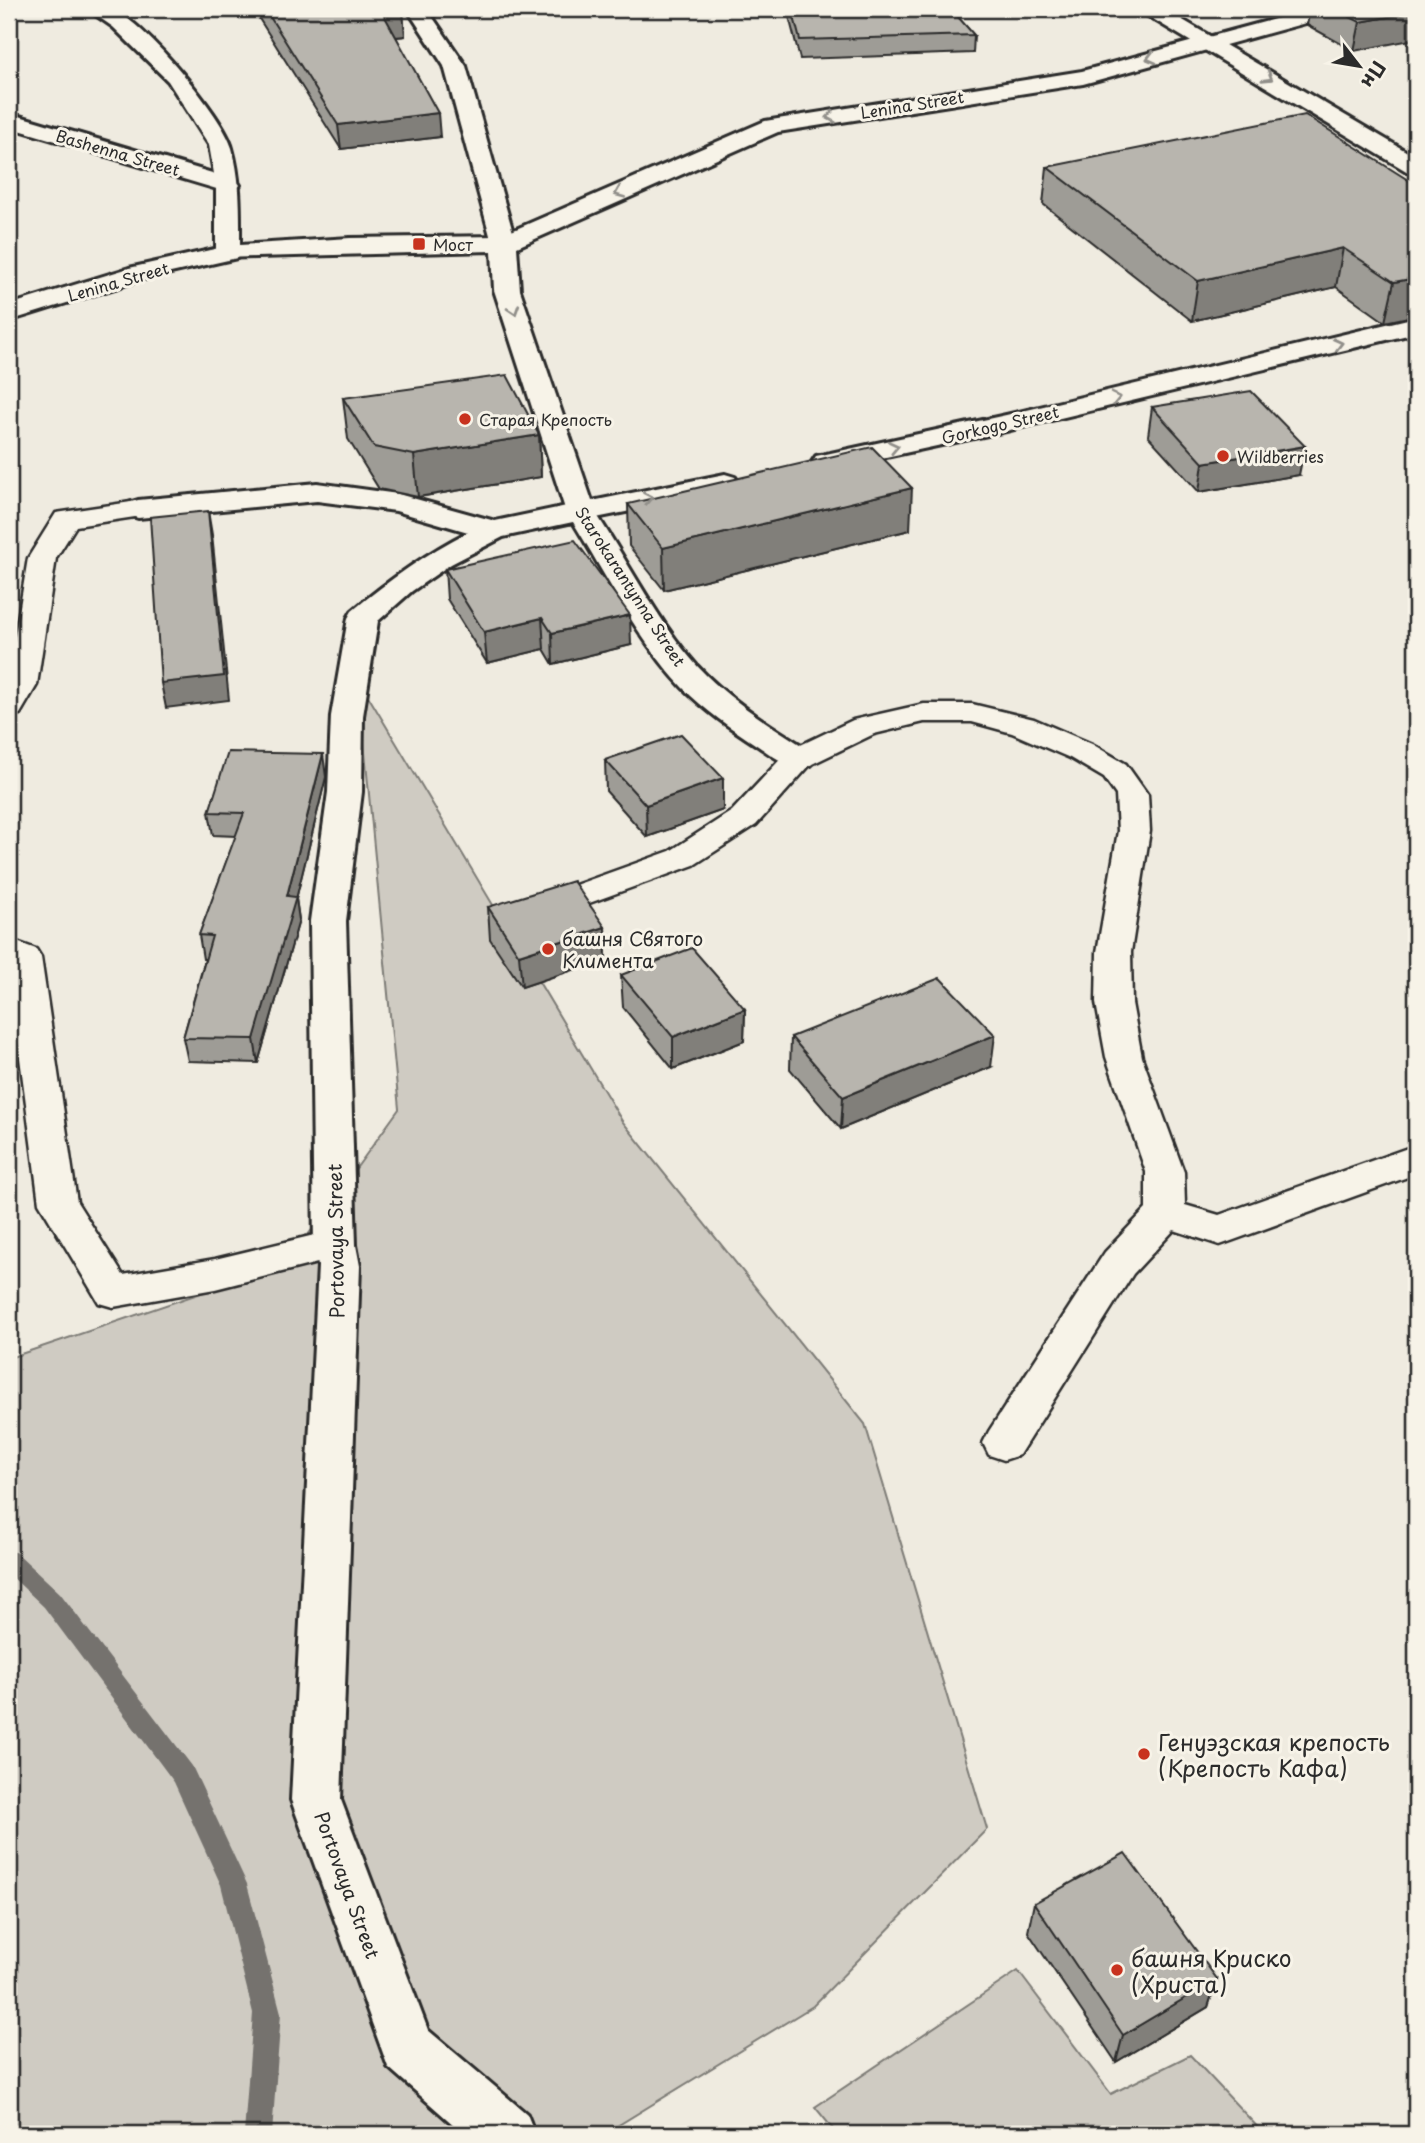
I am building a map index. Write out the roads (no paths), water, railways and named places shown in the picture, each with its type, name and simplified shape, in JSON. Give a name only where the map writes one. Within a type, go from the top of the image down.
[{"type":"street","points":[[97,9],[120,23],[176,77],[220,145],[228,185],[228,253]]},
{"type":"street","name":"Starokarantynna Street","points":[[417,9],[455,66],[504,243],[507,290],[581,512],[667,647],[694,681],[741,722],[799,758]]},
{"type":"street","points":[[1150,9],[1416,167]]},
{"type":"street","name":"Lenina Street","points":[[9,313],[138,273],[228,253],[349,245],[504,243],[773,126],[1083,77],[1335,9]]},
{"type":"street","name":"Bashenna Street","points":[[9,120],[228,185]]},
{"type":"street","name":"Gorkogo Street","points":[[796,468],[1019,421],[1416,325]]},
{"type":"street","points":[[581,512],[756,476]]},
{"type":"street","points":[[138,509],[317,492],[398,503],[494,530]]},
{"type":"street","name":"Portovaya Street","points":[[507,2134],[407,2048],[316,1800],[339,1266],[335,1244],[328,921],[345,792],[347,716],[363,618],[401,585],[440,558],[494,530],[581,512]]},
{"type":"lane","points":[[9,707],[22,685],[42,558],[66,519],[138,509]]},
{"type":"lane","points":[[505,921],[682,858],[744,818],[799,758],[864,727],[924,713],[972,713],[1023,726],[1081,751],[1115,771],[1132,794],[1134,831],[1114,951],[1114,1003],[1124,1057],[1165,1172],[1166,1213],[1119,1263],[1004,1443]]},
{"type":"lane","points":[[9,950],[24,957],[58,1203],[113,1292],[215,1274],[335,1244]]},
{"type":"lane","points":[[1166,1213],[1220,1230],[1416,1159]]},
{"type":"waterway","points":[[9,1560],[52,1600],[183,1774],[234,1884],[267,2013],[258,2134]]},
{"type":"place","name":"Мост","points":[[419,244]]},
{"type":"place","name":"Старая Крепость","points":[[465,419]]},
{"type":"place","name":"Wildberries","points":[[1223,456]]},
{"type":"place","name":"башня Святого Климента","points":[[548,949]]},
{"type":"place","name":"Генуэзская крепость (Крепость Кафа)","points":[[1144,1754]]},
{"type":"place","name":"башня Криско (Христа)","points":[[1117,1970]]}]
